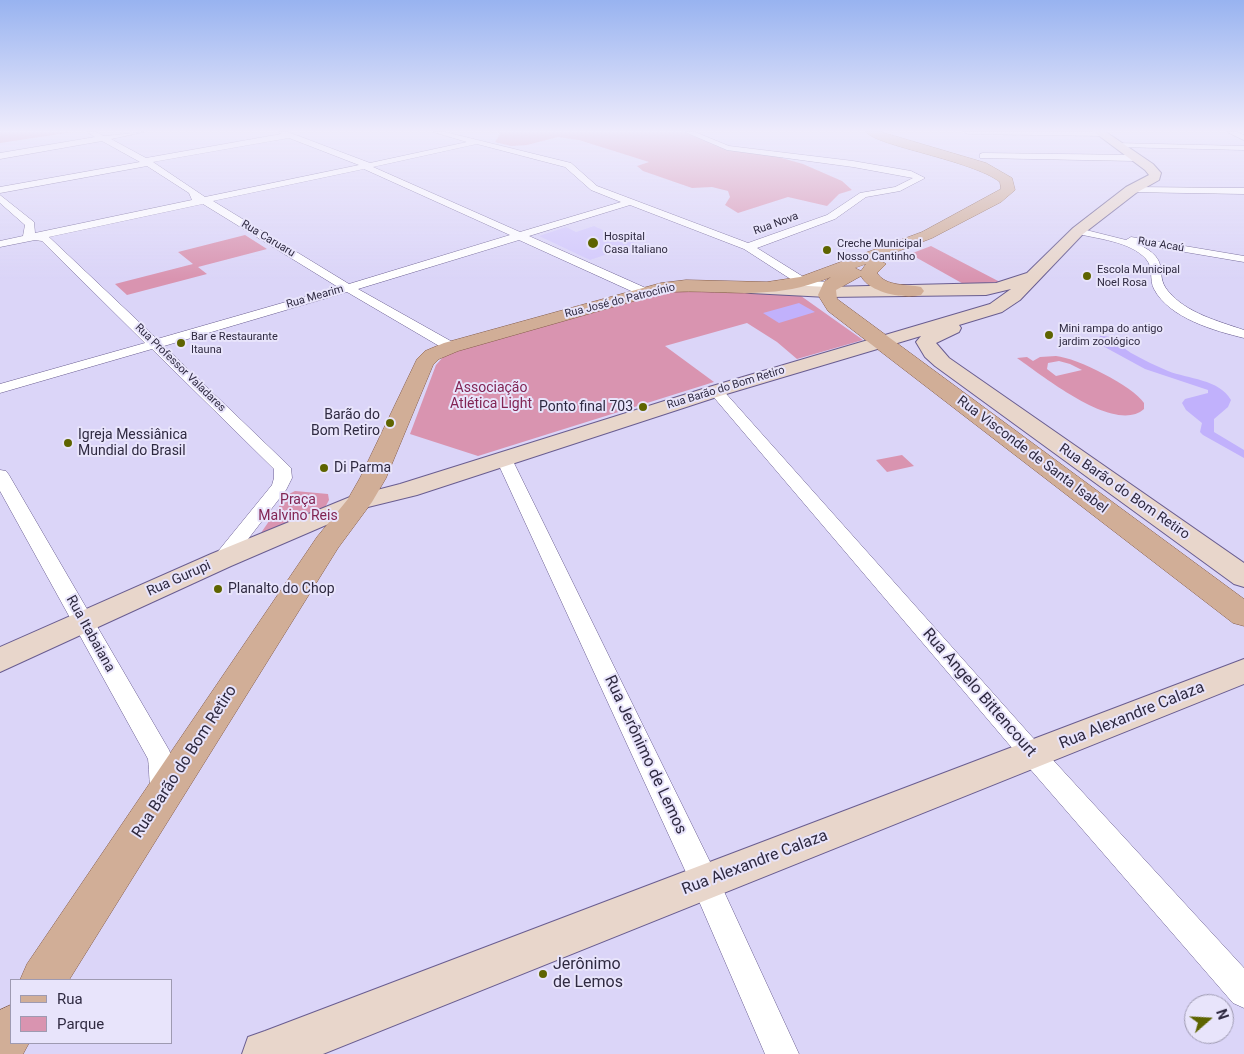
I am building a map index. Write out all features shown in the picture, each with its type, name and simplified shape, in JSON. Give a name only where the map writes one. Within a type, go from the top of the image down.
[{"type":"main road","points":[[728,288],[766,287],[804,282],[927,235],[996,199],[1008,190],[1007,181]]},
{"type":"main road","points":[[828,288],[878,264],[945,237],[1016,200],[1022,188],[1016,181]]},
{"type":"main road","name":"Rua Barão do Bom Retiro","points":[[44,979],[327,543],[359,502],[408,490],[716,391],[996,308],[1014,296],[1078,231],[1131,190],[1146,181]]},
{"type":"main road","points":[[878,264],[871,268],[868,273],[873,281],[915,291]]},
{"type":"main road","name":"Rua Barão do Bom Retiro","points":[[1035,274],[1019,306],[1002,314],[932,336],[926,342],[932,353],[1244,578]]},
{"type":"main road","name":"Rua José do Patrocínio","points":[[359,502],[373,478],[424,363],[432,355],[451,346],[644,292],[686,285],[728,288],[828,288],[915,291],[999,288],[1035,274]]},
{"type":"main road","name":"Rua Visconde de Santa Isabel","points":[[828,288],[831,303],[1244,614]]},
{"type":"main road","name":"Rua Barão do Bom Retiro","points":[[327,543],[408,490]]},
{"type":"main road","name":"Rua Gurupi","points":[[0,660],[221,560],[359,502]]},
{"type":"main road","name":"Rua Alexandre Calaza","points":[[265,1054],[1244,671]]},
{"type":"main road","points":[[0,1047],[10,1031]]},
{"type":"street","points":[[0,190],[38,181]]},
{"type":"street","name":"Rua Caruaru","points":[[180,181],[348,288],[451,346]]},
{"type":"street","points":[[0,244],[41,232],[278,181]]},
{"type":"street","points":[[396,181],[644,292]]},
{"type":"street","points":[[584,181],[628,202],[748,248],[804,282],[828,288]]},
{"type":"street","name":"Rua Nova","points":[[748,248],[831,217],[863,195],[897,189],[914,181]]},
{"type":"street","points":[[1131,190],[1244,191]]},
{"type":"street","points":[[1233,191],[1244,198]]},
{"type":"street","name":"Rua Professor Valadares","points":[[0,198],[41,232],[46,239],[156,343],[282,468],[283,478],[280,486],[221,560]]},
{"type":"street","name":"Rua Mearim","points":[[0,389],[348,288],[628,202]]},
{"type":"street","points":[[1078,231],[1121,241],[1145,253],[1155,264],[1157,283],[1174,304],[1216,325],[1244,334]]},
{"type":"street","name":"Rua Acaú","points":[[1078,231],[1244,259]]},
{"type":"street","points":[[0,237],[41,232]]},
{"type":"street","name":"Rua Angelo Bittencourt","points":[[716,391],[1033,755],[1244,992]]},
{"type":"street","name":"Rua Jerônimo de Lemos","points":[[504,459],[705,882],[782,1054]]},
{"type":"street","name":"Rua Itabaiana","points":[[0,475],[160,758],[164,777],[162,797]]},
{"type":"shaded area","name":"Hospital Casa Italiano","points":[[594,226],[621,238],[637,233],[648,237],[633,242],[637,244],[590,260],[539,236],[566,227],[576,232]]},
{"type":"shaded area","points":[[799,303],[815,312],[779,323],[763,313]]},
{"type":"shaded area","points":[[1100,336],[1114,339],[1133,354],[1159,367],[1211,384],[1226,393],[1231,400],[1228,407],[1214,419],[1214,432],[1244,450],[1244,458],[1203,435],[1200,432],[1202,423],[1186,410],[1182,403],[1185,399],[1208,393],[1208,390],[1145,369],[1101,345],[1097,341]]},
{"type":"green space","points":[[672,181],[842,181],[852,190],[839,194],[827,206],[788,197],[738,213],[725,205],[730,197],[728,191],[712,187],[692,188]]},
{"type":"green space","points":[[245,235],[267,249],[198,267],[207,274],[127,295],[115,284],[193,264],[178,252]]},
{"type":"green space","points":[[931,246],[1000,282],[967,286],[910,254]]},
{"type":"green space","name":"Associação Atlética Light","points":[[691,289],[801,296],[863,340],[797,359],[777,342],[747,323],[665,346],[714,382],[478,456],[410,434],[436,365],[444,356],[455,351],[667,291]]},
{"type":"green space","points":[[1056,356],[1065,358],[1104,374],[1138,396],[1144,403],[1144,409],[1131,415],[1115,414],[1098,409],[1079,400],[1017,358],[1027,357],[1033,361],[1040,357]],"holes":[[[1059,361],[1082,370],[1056,376],[1047,369],[1048,363]]]},
{"type":"green space","points":[[902,455],[914,466],[887,472],[876,460]]},
{"type":"green space","name":"Praça Malvino Reis","points":[[295,491],[328,494],[329,500],[320,517],[254,543],[287,495]]},
{"type":"place","name":"Hospital Casa Italiano","points":[[593,243]]},
{"type":"place","name":"Creche Municipal Nosso Cantinho","points":[[827,250]]},
{"type":"place","name":"Escola Municipal Noel Rosa","points":[[1087,276]]},
{"type":"place","name":"Mini rampa do antigo jardim zoológico","points":[[1049,335]]},
{"type":"place","name":"Bar e Restaurante Itauna","points":[[181,343]]},
{"type":"place","name":"Ponto final 703","points":[[643,407]]},
{"type":"place","name":"Barão do Bom Retiro","points":[[390,423]]},
{"type":"place","name":"Igreja Messiânica Mundial do Brasil","points":[[68,443]]},
{"type":"place","name":"Di Parma","points":[[324,468]]},
{"type":"place","name":"Planalto do Chop","points":[[218,589]]},
{"type":"place","name":"Jerônimo de Lemos","points":[[543,974]]}]
